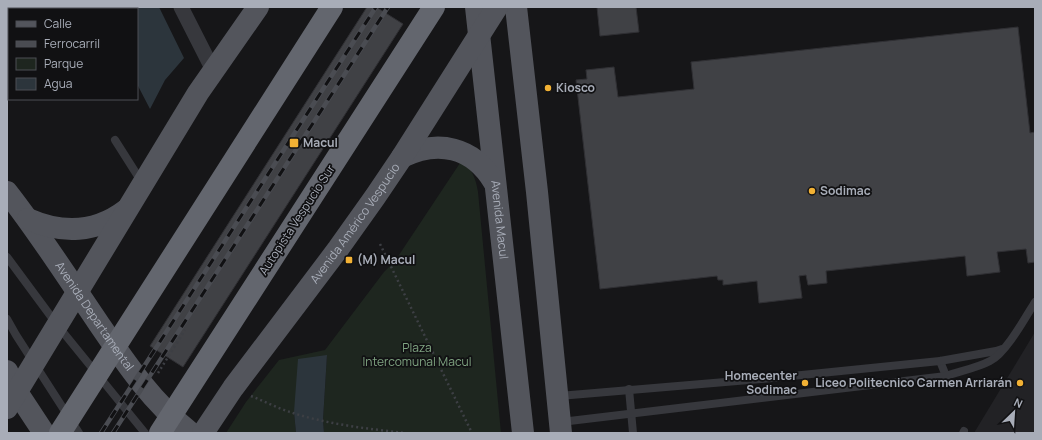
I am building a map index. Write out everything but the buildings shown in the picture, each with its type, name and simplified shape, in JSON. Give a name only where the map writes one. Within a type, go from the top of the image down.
[{"type":"highway","points":[[60,433],[332,7]]},
{"type":"highway","name":"Autopista Vespucio Sur","points":[[160,433],[434,7]]},
{"type":"main road","points":[[12,400],[58,326],[76,292],[198,93],[258,7]]},
{"type":"main road","name":"Avenida Macul","points":[[476,7],[522,431]]},
{"type":"main road","name":"Avenida Américo Vespucio","points":[[203,433],[236,383],[338,249],[402,157],[497,7]]},
{"type":"main road","points":[[516,7],[537,192],[560,427]]},
{"type":"main road","points":[[402,157],[414,151],[427,148],[440,147],[453,149],[473,158],[489,172],[494,182]]},
{"type":"main road","name":"Avenida Departamental","points":[[7,192],[28,219],[128,368],[165,411],[191,433]]},
{"type":"main road","points":[[28,219],[53,228],[64,230],[75,229],[103,222],[118,216],[127,209]]},
{"type":"main road","points":[[7,371],[12,400],[44,433]]},
{"type":"street","points":[[180,7],[213,70]]},
{"type":"lane","points":[[115,140],[143,184]]},
{"type":"lane","points":[[7,256],[58,326],[145,433]]},
{"type":"lane","points":[[560,427],[631,414],[946,376],[990,361],[997,357],[1005,348],[1035,302]]},
{"type":"lane","points":[[7,320],[79,433]]},
{"type":"lane","points":[[558,396],[761,379],[940,361],[1005,348]]},
{"type":"lane","points":[[940,361],[946,376]]},
{"type":"lane","points":[[629,389],[633,433]]},
{"type":"path","points":[[380,244],[472,433]]},
{"type":"path","points":[[157,375],[185,330]]},
{"type":"path","points":[[246,394],[291,412],[369,429],[405,433]]},
{"type":"shaded area","name":"Liceo Politecnico Carmen Arriarán","points":[[1035,332],[1035,433],[974,433]]},
{"type":"green space","name":"Plaza Intercomunal Macul","points":[[462,160],[473,174],[478,192],[501,433],[324,433],[323,420],[327,355],[294,412],[296,433],[226,433],[246,402],[279,360],[325,350],[384,272],[395,261]]},
{"type":"water","points":[[159,7],[184,58],[165,80],[150,109],[138,86],[138,8],[107,8]]},
{"type":"water","points":[[327,355],[323,420],[324,433],[296,433],[294,412],[298,359]]},
{"type":"railway","points":[[101,433],[376,7]]},
{"type":"railway","points":[[113,433],[388,7]]},
{"type":"place","name":"Kiosco","points":[[548,88]]},
{"type":"place","name":"Macul","points":[[294,143]]},
{"type":"place","name":"Sodimac","points":[[812,191]]},
{"type":"place","name":"(M) Macul","points":[[349,260]]},
{"type":"place","name":"Homecenter Sodimac","points":[[805,383]]},
{"type":"place","name":"Liceo Politecnico Carmen Arriarán","points":[[1020,383]]}]
